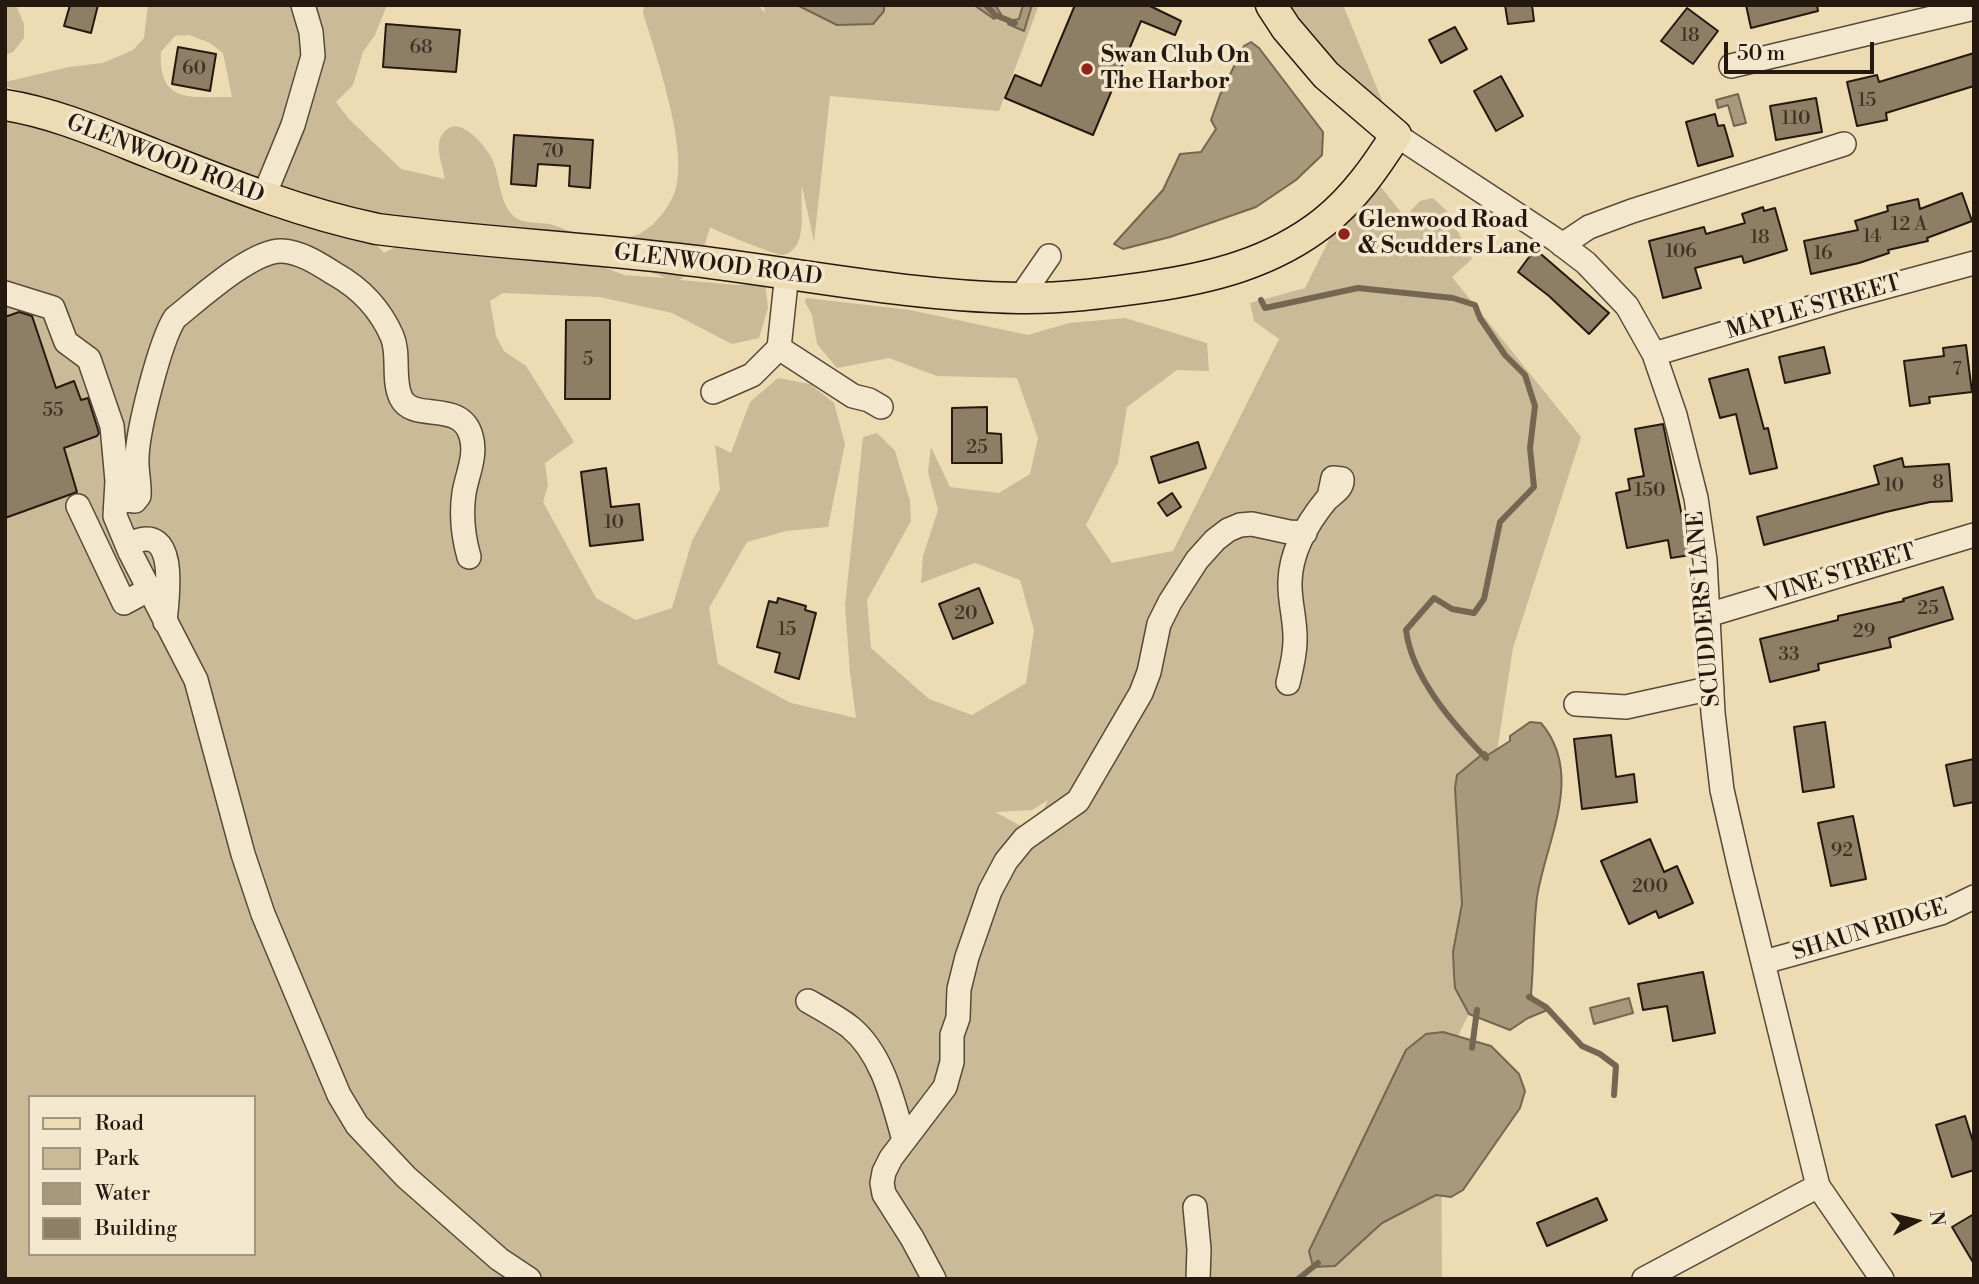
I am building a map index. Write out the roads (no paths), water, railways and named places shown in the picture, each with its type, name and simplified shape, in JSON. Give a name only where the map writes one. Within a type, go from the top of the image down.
[{"type":"main road","name":"SCUDDERS LANE","points":[[1271,5],[1286,28],[1326,75],[1396,135]]},
{"type":"main road","name":"GLENWOOD ROAD","points":[[5,105],[29,108],[95,131],[262,198],[377,229],[677,259],[915,291],[1020,298],[1095,294],[1195,281],[1240,268],[1268,256],[1322,224],[1349,200],[1371,175],[1396,135]]},
{"type":"street","points":[[262,198],[293,125],[313,56],[311,32],[303,5]]},
{"type":"street","points":[[1731,66],[1974,8]]},
{"type":"street","name":"SCUDDERS LANE","points":[[1396,135],[1586,263],[1627,306],[1654,354],[1675,415],[1696,498],[1705,560],[1712,688],[1722,790],[1818,1186],[1882,1279]]},
{"type":"street","points":[[1562,245],[1589,228],[1632,211],[1844,144]]},
{"type":"street","points":[[116,499],[135,501],[139,496],[137,453],[154,379],[175,318],[248,262],[272,252],[284,251],[301,255],[338,275],[356,287],[373,304],[396,349],[398,388],[405,404],[412,408],[452,415],[466,423],[473,441],[463,512],[465,543],[469,557]]},
{"type":"street","points":[[1020,298],[1049,256]]},
{"type":"street","name":"MAPLE STREET","points":[[1654,354],[1974,263]]},
{"type":"street","points":[[713,392],[752,375],[779,348],[787,273]]},
{"type":"street","points":[[5,293],[54,308],[66,342],[89,359],[112,426],[116,449],[115,516],[148,590],[196,681],[243,854],[263,914],[339,1095],[357,1125],[406,1177],[499,1259],[529,1279]]},
{"type":"street","points":[[779,348],[853,396],[869,400],[881,407]]},
{"type":"street","points":[[1288,683],[1296,642],[1290,582],[1298,545],[1317,511],[1329,497]]},
{"type":"street","points":[[78,506],[124,603],[148,590]]},
{"type":"street","points":[[934,1279],[884,1194],[884,1172],[904,1140],[945,1087],[950,1073],[952,1035],[958,1018],[959,989],[990,891],[1006,861],[1024,839],[1078,801],[1141,693],[1149,673],[1159,624],[1197,560],[1228,530],[1252,524],[1305,533]]},
{"type":"street","name":"VINE STREET","points":[[1708,615],[1974,536]]},
{"type":"street","points":[[101,554],[128,548],[134,542],[149,539],[158,543],[169,573],[165,622]]},
{"type":"street","points":[[1576,704],[1626,707],[1712,688]]},
{"type":"street","name":"SHAUN RIDGE","points":[[1764,962],[1941,913],[1974,897]]},
{"type":"street","points":[[808,1001],[852,1028],[868,1047],[895,1106],[904,1140]]},
{"type":"street","points":[[1644,1279],[1818,1186]]},
{"type":"street","points":[[1195,1207],[1199,1249],[1198,1279]]},
{"type":"water","points":[[797,5],[884,5],[884,11],[873,24],[837,25]]},
{"type":"water","points":[[974,5],[995,5],[1001,14],[994,19]]},
{"type":"water","points":[[1023,5],[1032,5],[1024,31],[1008,24],[1009,21],[1019,19]]},
{"type":"water","points":[[1251,42],[1259,48],[1323,132],[1322,155],[1296,180],[1256,207],[1170,237],[1123,249],[1114,244],[1163,190],[1180,154],[1201,152],[1216,129],[1211,120],[1220,95],[1244,46]]},
{"type":"water","points":[[1738,94],[1746,123],[1734,126],[1728,105],[1718,108],[1716,100]]},
{"type":"water","points":[[1530,722],[1541,723],[1554,743],[1560,764],[1561,786],[1559,808],[1537,897],[1535,921],[1531,994],[1535,1001],[1546,1007],[1545,1011],[1510,1030],[1469,1014],[1455,988],[1453,952],[1462,904],[1455,788],[1457,775],[1485,752],[1488,755],[1510,741],[1510,736]]},
{"type":"water","points":[[1629,998],[1633,1013],[1594,1024],[1590,1008]]},
{"type":"water","points":[[1443,1032],[1491,1046],[1519,1074],[1525,1091],[1520,1108],[1463,1190],[1451,1197],[1436,1195],[1382,1223],[1335,1266],[1313,1267],[1309,1251],[1406,1050],[1426,1034]]},
{"type":"waterway","points":[[986,5],[995,15],[1015,23]]},
{"type":"waterway","points":[[1261,300],[1265,308],[1358,288],[1453,298],[1475,305],[1480,318],[1505,355],[1525,375],[1535,406],[1530,448],[1534,487],[1500,522],[1484,599],[1474,613],[1452,609],[1434,598],[1406,630],[1417,666],[1436,700],[1486,758]]},
{"type":"waterway","points":[[1529,997],[1546,1007],[1582,1046],[1600,1054],[1616,1066],[1614,1095]]},
{"type":"waterway","points":[[1472,1048],[1477,1010]]},
{"type":"waterway","points":[[1298,1279],[1318,1263]]},
{"type":"place","name":"Swan Club On The Harbor","points":[[1087,69]]},
{"type":"place","name":"Glenwood Road & Scudders Lane","points":[[1344,234]]}]
